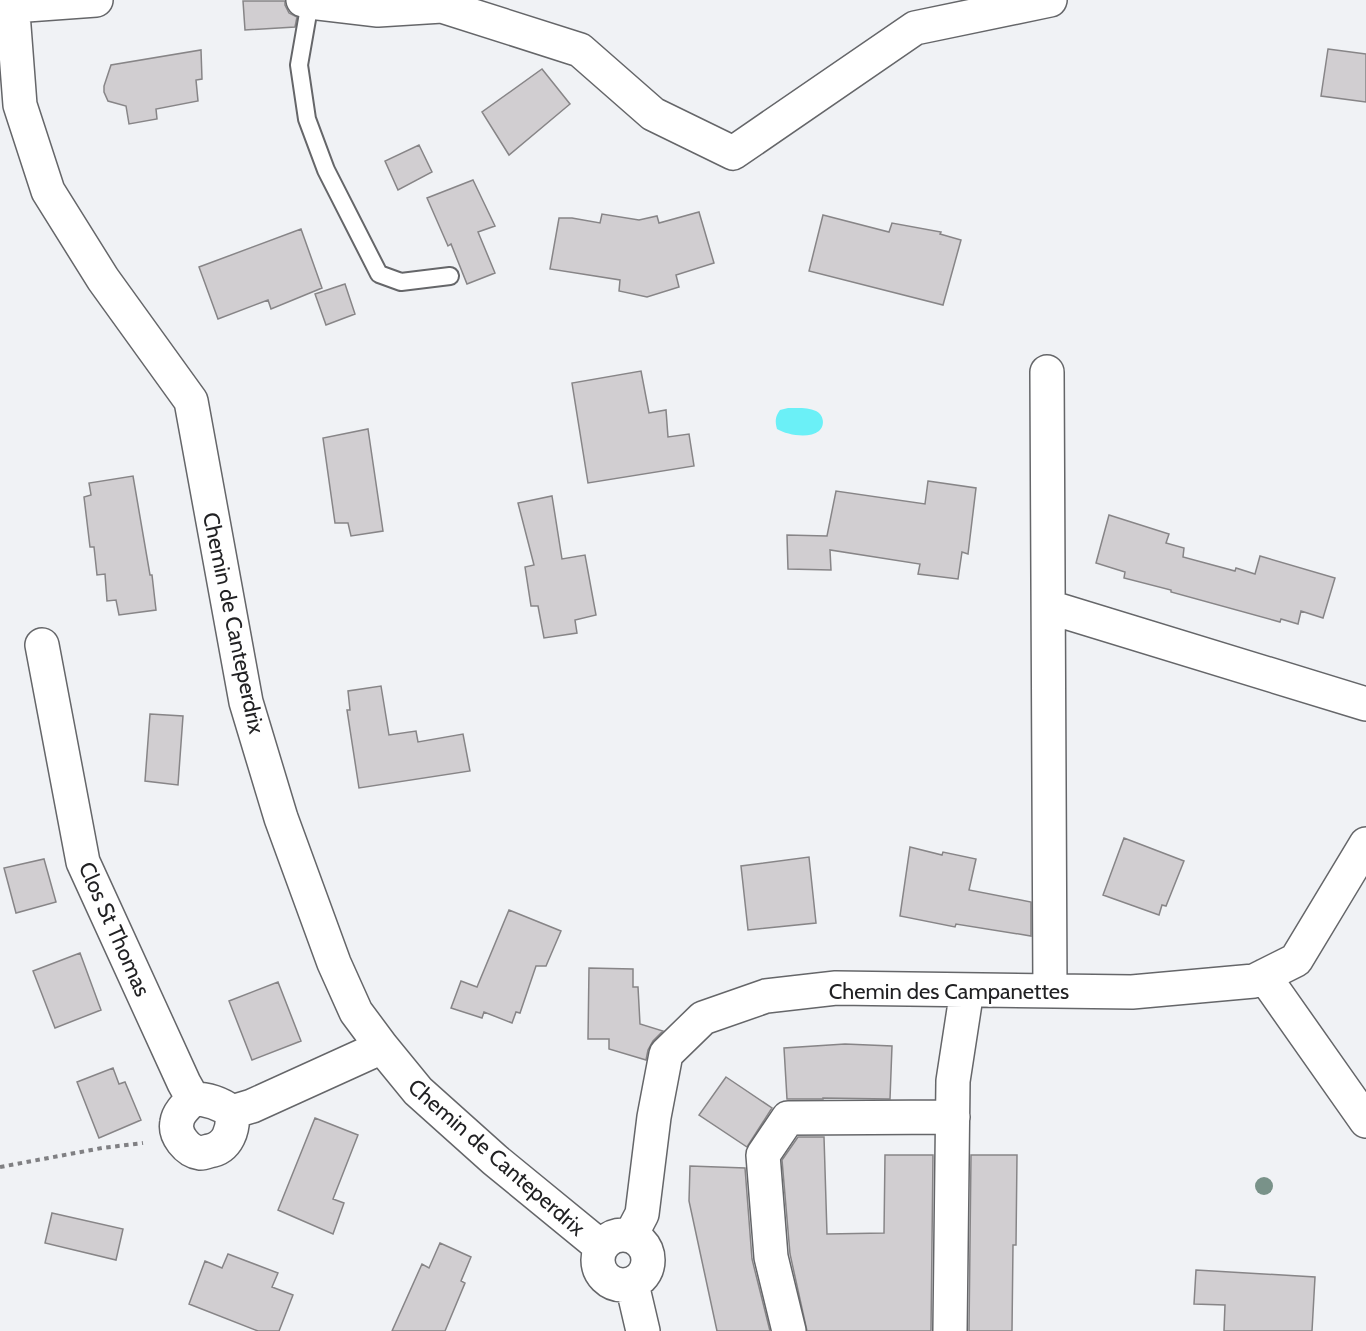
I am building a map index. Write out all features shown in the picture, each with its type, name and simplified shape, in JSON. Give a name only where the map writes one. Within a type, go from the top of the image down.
[{"type":"street","points":[[12,3],[96,0]]},
{"type":"street","points":[[307,1],[378,10],[442,6],[579,50],[653,114],[733,153],[915,28],[1050,0]]},
{"type":"street","name":"Chemin de Canteperdrix","points":[[12,3],[20,105],[48,191],[103,279],[191,401],[246,702],[281,818],[334,963],[356,1012],[418,1091],[495,1160],[600,1246]]},
{"type":"street","points":[[1047,372],[1050,991]]},
{"type":"street","points":[[1048,607],[1366,704]]},
{"type":"street","name":"Clos St Thomas","points":[[42,645],[83,862],[193,1099]]},
{"type":"street","name":"Chemin des Campanettes","points":[[631,1235],[642,1214],[654,1117],[666,1054],[703,1018],[766,996],[836,988],[1131,992],[1254,981],[1296,960],[1366,844]]},
{"type":"street","points":[[1264,976],[1366,1121]]},
{"type":"street","points":[[950,1331],[953,1081],[967,990]]},
{"type":"street","points":[[232,1112],[252,1106],[382,1047]]},
{"type":"street","points":[[193,1099],[207,1099],[232,1112],[234,1124],[229,1138],[217,1150],[200,1153],[184,1145],[178,1133],[177,1121],[184,1107],[193,1099]]},
{"type":"street","points":[[789,1331],[771,1257],[763,1155],[788,1118],[953,1117]]},
{"type":"street","name":"Chemin de Canteperdrix","points":[[631,1235],[614,1235],[600,1246],[597,1262],[603,1277],[616,1285],[632,1284]]},
{"type":"street","points":[[631,1235],[644,1244],[649,1259],[645,1274],[632,1284],[643,1331]]},
{"type":"lane","points":[[307,1],[299,65],[307,119],[326,170],[379,274],[401,282],[450,276]]},
{"type":"path","points":[[0,1167],[127,1144],[159,1142],[178,1133]]},
{"type":"water","points":[[806,408],[818,412],[823,420],[821,429],[810,435],[804,435],[786,433],[777,429],[777,415],[780,410]]},
{"type":"building","points":[[243,1],[285,1],[289,13],[297,17],[295,27],[245,30]]},
{"type":"building","points":[[1328,49],[1366,54],[1366,102],[1321,96]]},
{"type":"building","points":[[201,50],[202,79],[196,80],[198,101],[156,109],[157,119],[129,124],[126,106],[108,101],[104,86],[111,65]]},
{"type":"building","points":[[542,69],[570,104],[509,155],[482,112]]},
{"type":"building","points":[[419,145],[432,172],[398,190],[385,161]]},
{"type":"building","points":[[473,180],[495,226],[478,232],[495,273],[467,284],[451,244],[448,246],[427,198]]},
{"type":"building","points":[[699,212],[714,263],[676,275],[679,287],[647,297],[619,291],[620,280],[550,269],[559,218],[600,223],[602,214],[639,220],[657,216],[659,223]]},
{"type":"building","points":[[823,215],[889,232],[892,223],[941,232],[940,234],[961,240],[943,305],[809,271]]},
{"type":"building","points":[[301,229],[322,288],[271,309],[268,300],[218,319],[199,267]]},
{"type":"building","points":[[345,284],[355,314],[326,325],[315,294]]},
{"type":"building","points":[[641,371],[649,413],[666,410],[668,437],[689,434],[694,466],[588,483],[572,383]]},
{"type":"building","points":[[368,429],[383,531],[351,536],[348,523],[335,523],[323,438]]},
{"type":"building","points":[[133,476],[150,575],[152,575],[156,610],[119,615],[116,600],[107,601],[105,574],[97,575],[94,547],[90,547],[84,497],[91,495],[89,483]]},
{"type":"building","points":[[928,481],[976,488],[968,554],[962,552],[958,579],[918,574],[920,564],[830,550],[831,570],[788,569],[787,535],[827,536],[836,491],[925,504]]},
{"type":"building","points":[[552,496],[562,559],[585,555],[596,615],[575,620],[577,633],[544,638],[538,606],[531,606],[525,567],[534,565],[518,503]]},
{"type":"building","points":[[1109,515],[1169,534],[1166,543],[1184,548],[1183,557],[1255,574],[1260,556],[1335,578],[1323,618],[1301,611],[1298,624],[1281,619],[1280,622],[1124,578],[1125,572],[1096,563]]},
{"type":"building","points":[[381,686],[389,735],[416,731],[418,742],[463,734],[470,771],[359,788],[347,710],[350,710],[348,691]]},
{"type":"building","points":[[150,714],[183,716],[178,785],[145,781]]},
{"type":"building","points":[[1124,838],[1184,861],[1166,906],[1162,905],[1159,915],[1103,895]]},
{"type":"building","points":[[910,847],[942,855],[943,852],[976,859],[969,890],[1031,902],[1031,936],[956,924],[955,927],[900,916]]},
{"type":"building","points":[[809,857],[816,923],[748,930],[741,866]]},
{"type":"building","points":[[44,859],[56,902],[16,913],[4,868]]},
{"type":"building","points":[[509,910],[561,931],[546,966],[536,966],[520,1013],[516,1012],[512,1023],[484,1012],[482,1018],[451,1008],[461,981],[477,987]]},
{"type":"building","points":[[80,953],[101,1010],[55,1028],[33,971]]},
{"type":"building","points":[[589,968],[633,969],[633,987],[638,987],[640,1024],[663,1031],[653,1041],[646,1060],[609,1049],[609,1039],[588,1039]]},
{"type":"building","points":[[278,982],[301,1041],[252,1060],[229,1001]]},
{"type":"building","points":[[845,1044],[892,1046],[890,1099],[787,1099],[784,1048]]},
{"type":"building","points":[[113,1068],[119,1084],[125,1082],[141,1120],[99,1138],[77,1082]]},
{"type":"building","points":[[726,1077],[772,1108],[747,1147],[699,1115]]},
{"type":"building","points":[[315,1118],[358,1135],[333,1199],[344,1203],[333,1234],[278,1210]]},
{"type":"building","points":[[798,1137],[824,1137],[827,1234],[884,1233],[885,1155],[933,1155],[931,1331],[807,1331],[790,1254],[782,1160]]},
{"type":"building","points":[[971,1155],[1017,1155],[1012,1331],[969,1331]]},
{"type":"building","points":[[690,1166],[745,1168],[752,1259],[770,1331],[717,1331],[689,1201]]},
{"type":"building","points":[[52,1213],[123,1229],[116,1260],[45,1243]]},
{"type":"building","points":[[440,1243],[471,1257],[461,1281],[465,1283],[445,1331],[392,1331],[422,1264],[429,1268]]},
{"type":"building","points":[[228,1254],[278,1273],[272,1287],[293,1295],[279,1331],[258,1331],[189,1304],[205,1261],[222,1268]]},
{"type":"building","points":[[1196,1270],[1315,1277],[1312,1331],[1224,1331],[1225,1305],[1194,1304]]}]
